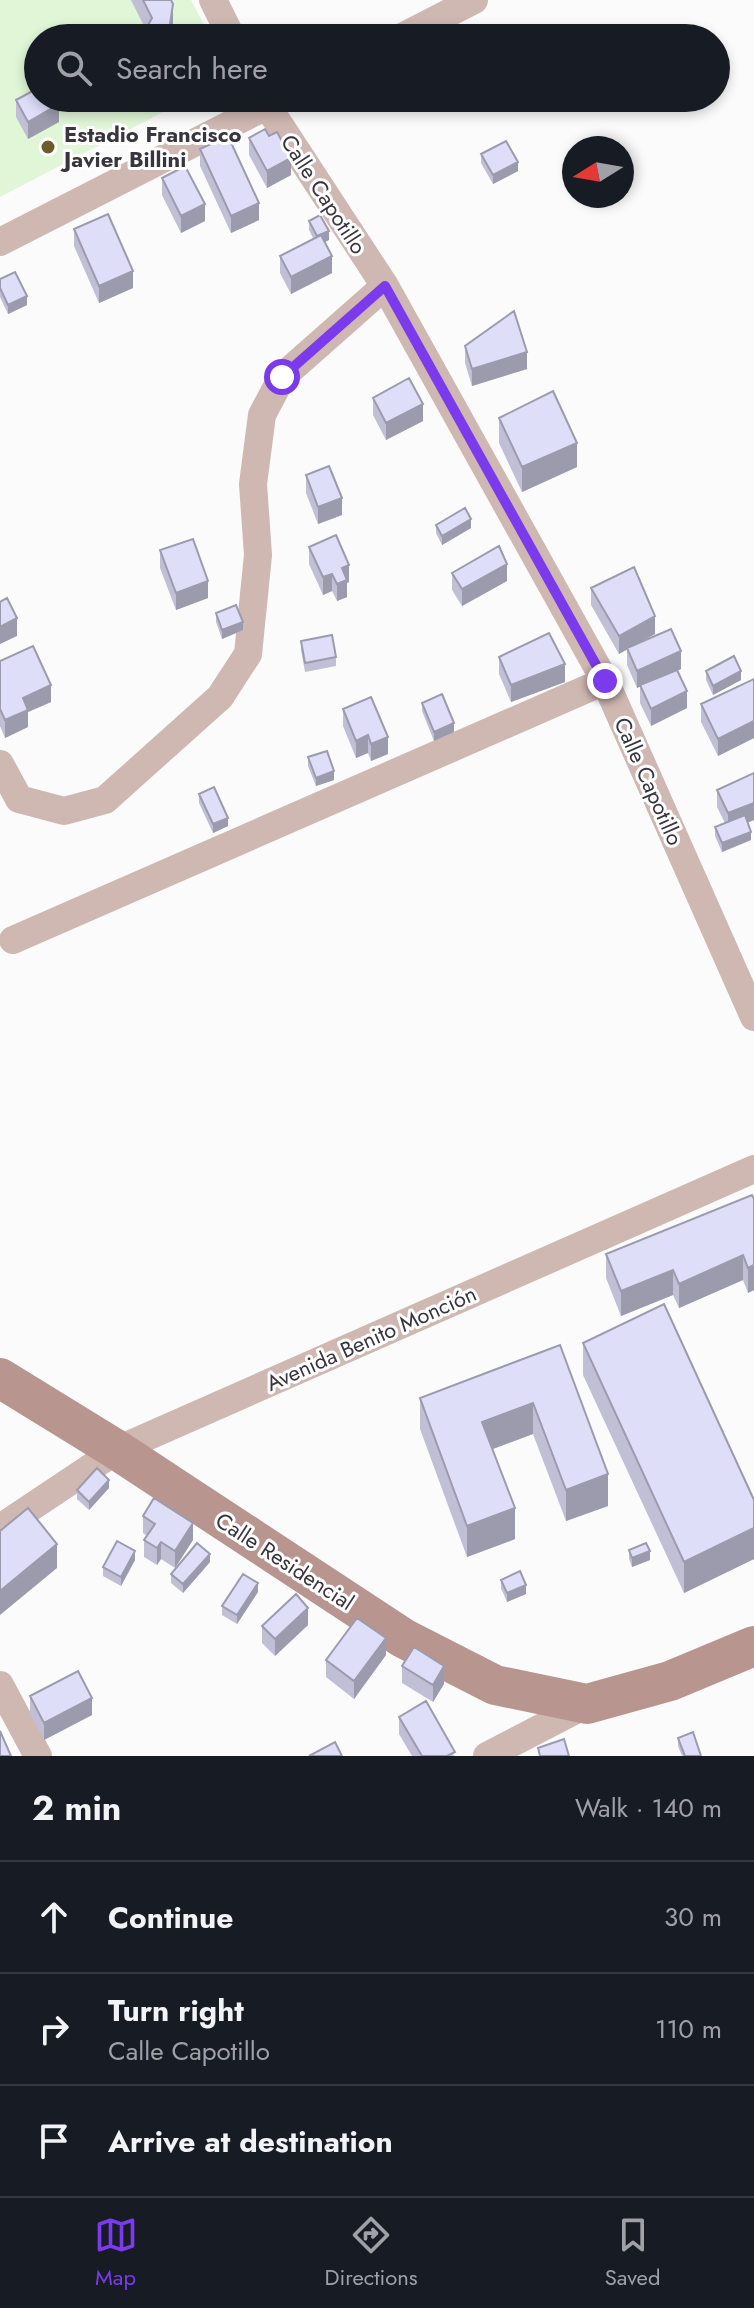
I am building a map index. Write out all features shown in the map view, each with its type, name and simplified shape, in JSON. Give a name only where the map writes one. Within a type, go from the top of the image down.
[{"type":"main road","name":"Calle Residencial","points":[[0,1378],[117,1450],[403,1638],[495,1685],[587,1704]]},
{"type":"main road","points":[[587,1704],[670,1681],[754,1646]]},
{"type":"street","points":[[213,0],[225,24]]},
{"type":"street","points":[[427,24],[474,0]]},
{"type":"street","points":[[0,242],[250,112]]},
{"type":"street","name":"Calle Capotillo","points":[[278,112],[385,286],[605,681],[754,1017]]},
{"type":"street","points":[[0,764],[10,804],[64,811],[105,800],[220,697],[248,654],[258,555],[253,484],[262,415],[282,377],[385,286]]},
{"type":"street","points":[[13,940],[605,681]]},
{"type":"street","name":"Avenida Benito Monción","points":[[0,1528],[117,1450],[754,1169]]},
{"type":"street","points":[[0,1685],[38,1756]]},
{"type":"street","points":[[487,1756],[587,1704]]},
{"type":"green space","name":"Estadio Francisco Javier Billini","points":[[0,0],[191,0],[204,24],[24,24],[24,112],[163,112],[0,197]]},
{"type":"building","points":[[143,0],[171,0],[170,24],[149,24],[152,18]]},
{"type":"building","points":[[24,96],[24,112],[45,112],[28,122],[16,100]]},
{"type":"building","points":[[265,129],[269,136],[277,132],[291,158],[267,171],[249,138]]},
{"type":"building","points":[[228,136],[259,203],[231,216],[200,149]]},
{"type":"building","points":[[506,141],[518,162],[493,175],[481,154]]},
{"type":"building","points":[[185,166],[205,204],[181,216],[162,178]]},
{"type":"building","points":[[108,214],[133,271],[99,286],[74,229]]},
{"type":"building","points":[[320,215],[329,231],[317,236],[309,221]]},
{"type":"building","points":[[321,235],[332,256],[291,277],[280,256]]},
{"type":"building","points":[[15,272],[27,296],[8,305],[0,288],[0,279]]},
{"type":"building","points":[[514,311],[527,352],[472,369],[465,346]]},
{"type":"building","points":[[409,378],[423,404],[386,423],[373,398]]},
{"type":"building","points":[[553,391],[577,443],[522,467],[499,418]]},
{"type":"building","points":[[329,466],[342,498],[318,507],[306,475]]},
{"type":"building","points":[[465,508],[471,519],[442,536],[436,525]]},
{"type":"building","points":[[336,535],[349,565],[342,568],[347,580],[337,584],[332,574],[323,577],[309,547]]},
{"type":"building","points":[[193,539],[208,581],[176,593],[160,550]]},
{"type":"building","points":[[499,546],[507,564],[462,589],[452,573]]},
{"type":"building","points":[[634,567],[655,616],[619,636],[591,588]]},
{"type":"building","points":[[7,598],[17,618],[0,627],[0,602]]},
{"type":"building","points":[[236,605],[243,622],[222,630],[216,613]]},
{"type":"building","points":[[671,629],[681,651],[637,671],[627,648]]},
{"type":"building","points":[[549,633],[565,664],[511,685],[499,657]]},
{"type":"building","points":[[332,635],[336,657],[305,663],[301,641]]},
{"type":"building","points":[[33,646],[51,685],[23,698],[28,710],[5,720],[0,709],[0,661]]},
{"type":"building","points":[[734,656],[741,671],[713,686],[706,671]]},
{"type":"building","points":[[677,670],[687,691],[651,709],[640,685]]},
{"type":"building","points":[[754,679],[754,721],[718,739],[701,704]]},
{"type":"building","points":[[442,694],[454,723],[434,732],[422,703]]},
{"type":"building","points":[[371,697],[388,737],[371,744],[368,735],[356,741],[343,709]]},
{"type":"building","points":[[327,751],[334,771],[316,778],[308,757]]},
{"type":"building","points":[[754,773],[754,803],[728,813],[717,790]]},
{"type":"building","points":[[214,787],[228,818],[213,824],[199,794]]},
{"type":"building","points":[[745,815],[751,832],[722,843],[715,827]]},
{"type":"building","points":[[752,1195],[754,1265],[748,1268],[743,1255],[679,1284],[673,1270],[621,1291],[606,1254]]},
{"type":"building","points":[[664,1304],[754,1500],[754,1528],[684,1562],[583,1343]]},
{"type":"building","points":[[560,1345],[608,1474],[566,1490],[533,1403],[482,1422],[515,1508],[467,1526],[420,1398]]},
{"type":"building","points":[[97,1468],[109,1480],[89,1502],[77,1490]]},
{"type":"building","points":[[154,1498],[193,1523],[175,1551],[161,1542],[157,1548],[144,1540],[155,1524],[143,1516]]},
{"type":"building","points":[[28,1508],[57,1544],[0,1591],[0,1531]]},
{"type":"building","points":[[117,1541],[135,1551],[121,1577],[103,1567]]},
{"type":"building","points":[[197,1543],[210,1554],[183,1584],[171,1574]]},
{"type":"building","points":[[646,1543],[650,1551],[632,1558],[629,1550]]},
{"type":"building","points":[[520,1571],[526,1585],[507,1593],[501,1580]]},
{"type":"building","points":[[243,1574],[258,1583],[237,1615],[222,1606]]},
{"type":"building","points":[[296,1594],[308,1608],[275,1639],[262,1626]]},
{"type":"building","points":[[357,1618],[386,1638],[354,1681],[326,1660]]},
{"type":"building","points":[[414,1647],[444,1666],[433,1685],[402,1666]]},
{"type":"building","points":[[78,1671],[92,1698],[44,1723],[30,1696]]},
{"type":"building","points":[[426,1701],[455,1752],[447,1756],[422,1756],[399,1717]]},
{"type":"building","points":[[0,1731],[11,1756],[0,1756]]},
{"type":"building","points":[[693,1732],[701,1756],[685,1756],[678,1738]]},
{"type":"building","points":[[564,1739],[569,1756],[540,1756],[538,1748]]},
{"type":"building","points":[[335,1742],[342,1756],[309,1756]]},
{"type":"place","name":"Estadio Francisco Javier Billini","points":[[48,147]]},
{"type":"route","points":[[282,377],[385,286],[605,681]]}]
